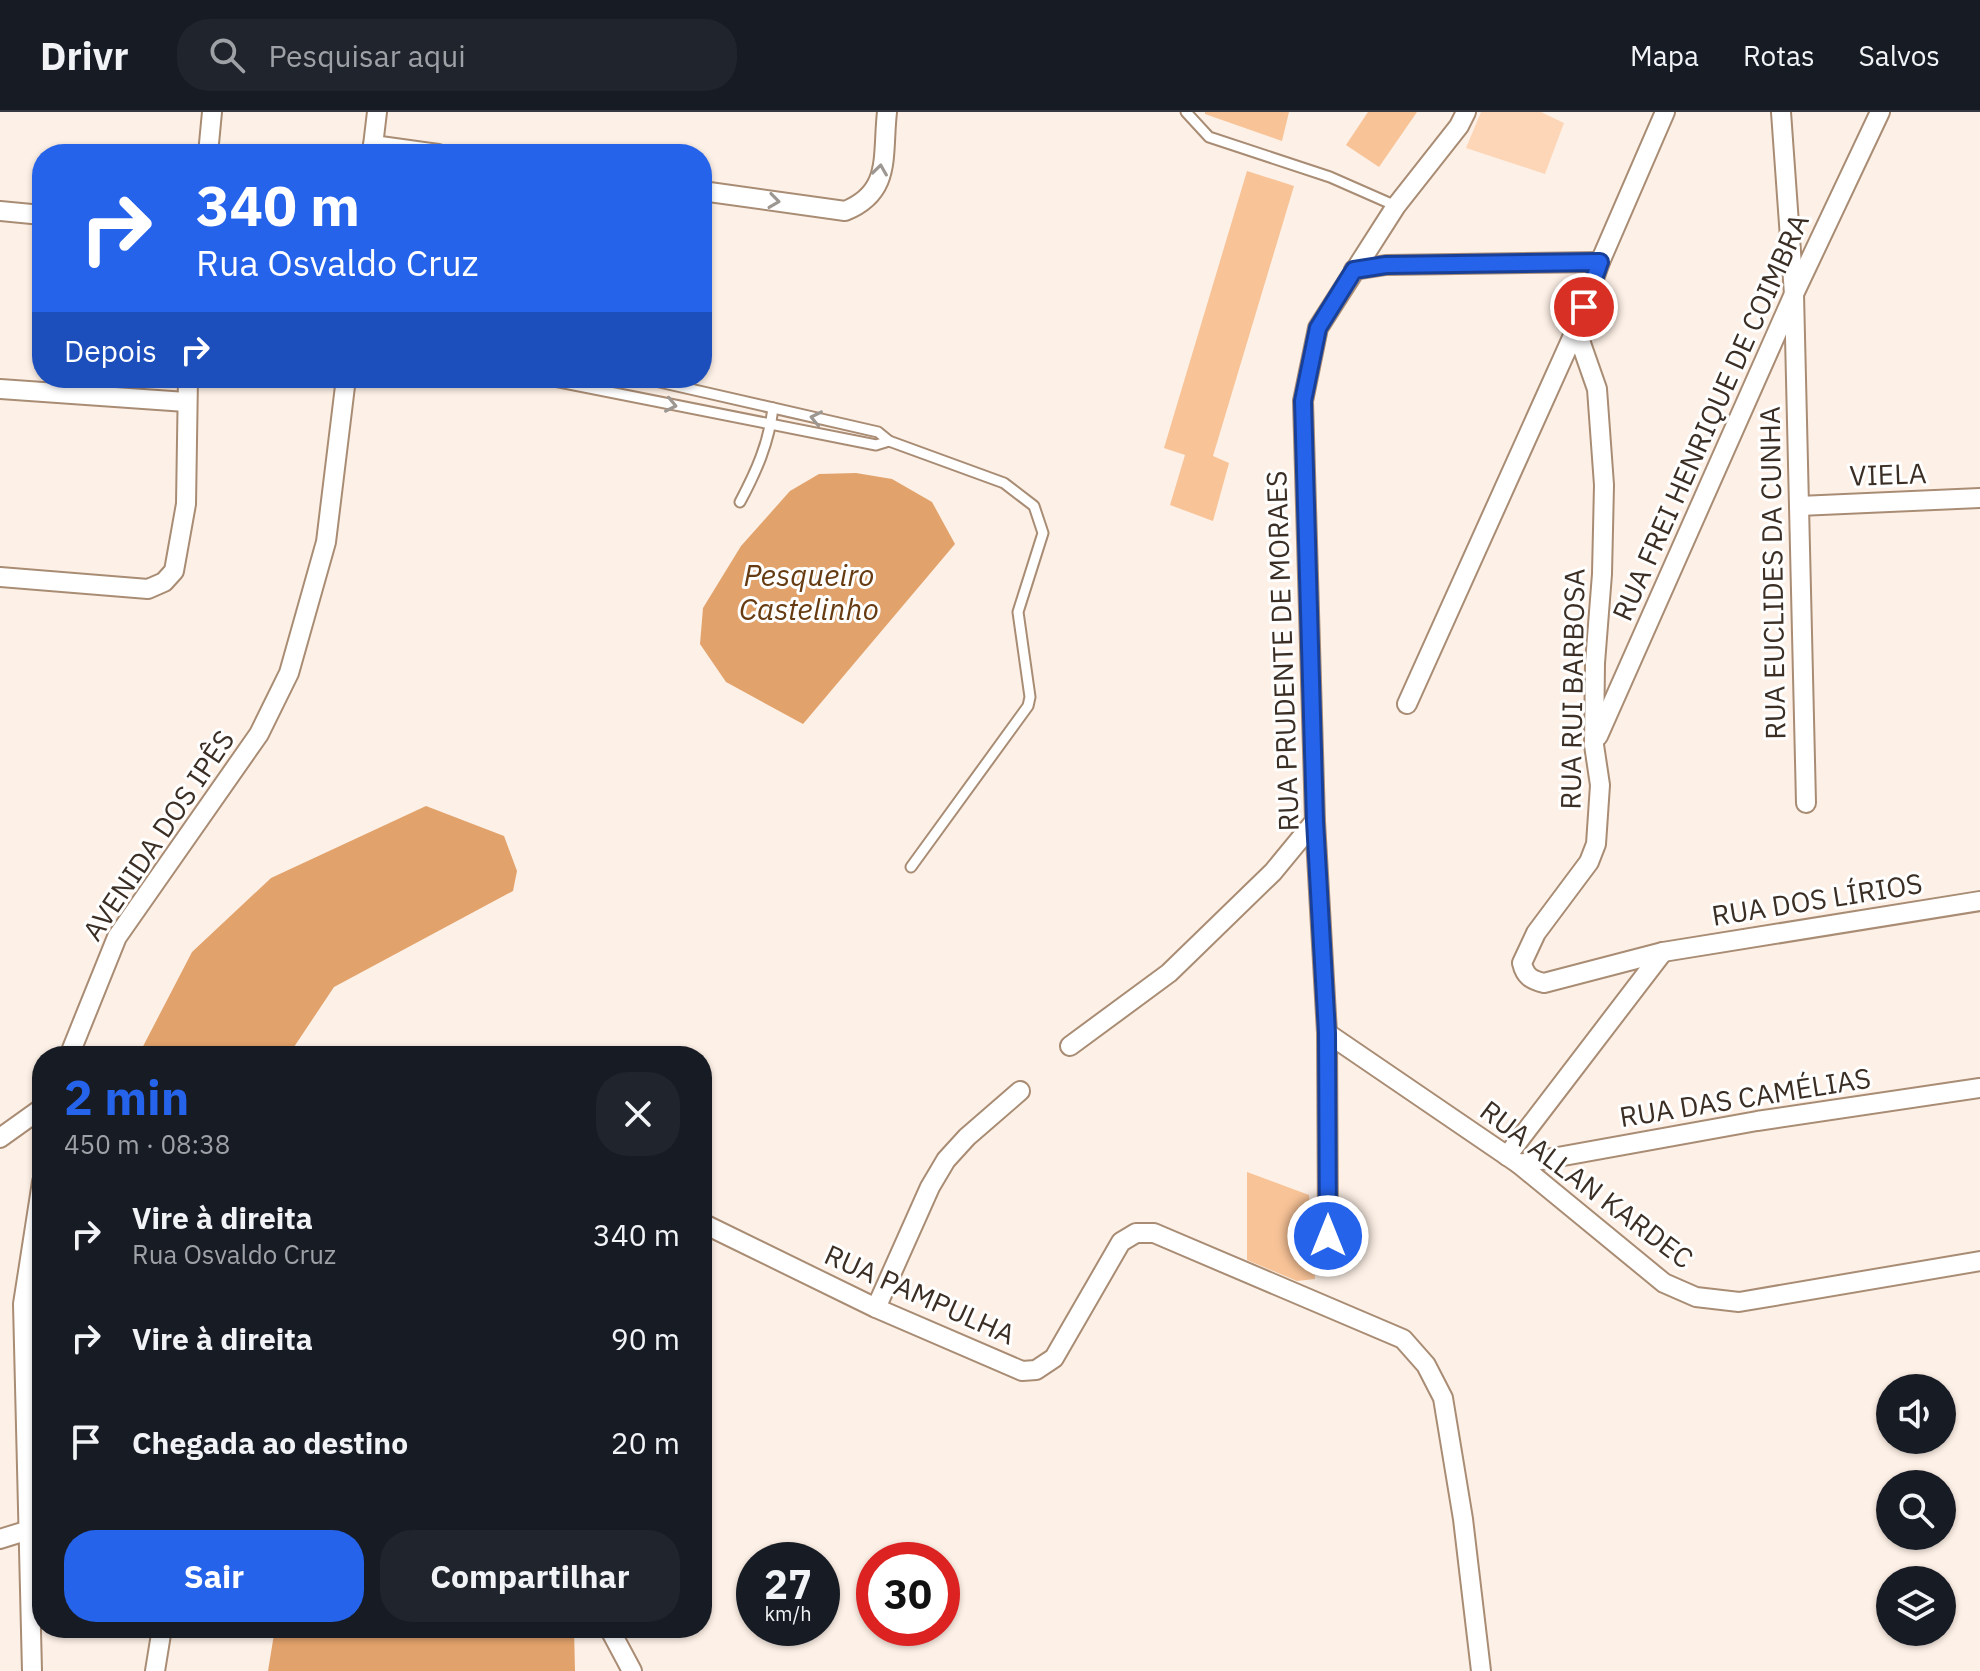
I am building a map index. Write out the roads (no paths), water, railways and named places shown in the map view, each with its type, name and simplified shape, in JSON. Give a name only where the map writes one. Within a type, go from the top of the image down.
[{"type":"street","points":[[209,144],[212,112]]},
{"type":"street","points":[[373,144],[377,112]]},
{"type":"street","points":[[712,192],[845,211],[861,205],[880,182],[887,112]]},
{"type":"street","name":"RUA PRUDENTE DE MORAES","points":[[1328,1236],[1327,1033],[1315,821],[1303,401],[1318,328],[1396,206],[1459,126],[1466,112]]},
{"type":"street","points":[[1407,704],[1576,329],[1600,262],[1665,112]]},
{"type":"street","name":"RUA EUCLIDES DA CUNHA","points":[[1781,112],[1794,294],[1806,803]]},
{"type":"street","name":"RUA FREI HENRIQUE DE COIMBRA","points":[[1594,745],[1794,294],[1880,112]]},
{"type":"street","points":[[0,211],[32,214]]},
{"type":"street","points":[[1354,270],[1386,265],[1600,262]]},
{"type":"street","name":"RUA RUI BARBOSA","points":[[1532,980],[1522,963],[1536,933],[1589,862],[1596,844],[1600,785],[1594,745],[1595,663],[1602,574],[1604,485],[1597,389],[1576,329]]},
{"type":"street","points":[[0,577],[148,589],[164,582],[174,571],[186,504],[187,388]]},
{"type":"street","name":"AVENIDA DOS IPÊS","points":[[73,1046],[117,937],[259,734],[289,673],[326,542],[345,388]]},
{"type":"street","points":[[0,389],[186,402]]},
{"type":"street","name":"VIELA","points":[[1799,506],[1980,498]]},
{"type":"street","points":[[1070,1046],[1169,973],[1273,872],[1315,821]]},
{"type":"street","name":"RUA DOS LÍRIOS","points":[[1532,980],[1544,983],[1663,952],[1980,901]]},
{"type":"street","points":[[1513,1160],[1663,952]]},
{"type":"street","name":"RUA ALLAN KARDEC","points":[[1327,1033],[1513,1160],[1664,1283],[1696,1297],[1739,1302],[1980,1261]]},
{"type":"street","name":"RUA DAS CAMÉLIAS","points":[[1513,1160],[1980,1088]]},
{"type":"street","points":[[876,1308],[930,1187],[946,1160],[967,1137],[1020,1091]]},
{"type":"street","points":[[0,1138],[32,1115]]},
{"type":"street","name":"RUA PAMPULHA","points":[[712,1228],[876,1308],[1022,1371],[1036,1370],[1054,1358],[1121,1242],[1136,1233],[1154,1233],[1403,1339],[1426,1365],[1443,1398],[1463,1519],[1481,1671]]},
{"type":"street","points":[[32,1246],[23,1304],[32,1671]]},
{"type":"street","points":[[0,1539],[29,1530]]},
{"type":"street","points":[[155,1671],[160,1638]]},
{"type":"street","points":[[614,1638],[632,1671]]},
{"type":"lane","points":[[1186,112],[1209,137],[1330,177],[1396,206]]},
{"type":"lane","points":[[590,388],[876,445],[889,441]]},
{"type":"lane","points":[[646,388],[646,399]]},
{"type":"lane","points":[[685,388],[878,432],[889,441],[1004,483],[1034,506],[1043,533],[1018,612],[1030,697],[1028,706],[911,867]]},
{"type":"lane","points":[[740,502],[760,463],[773,408]]},
{"type":"water","name":"Pesqueiro Castelinho","points":[[856,473],[892,479],[932,502],[955,544],[803,724],[726,682],[700,644],[703,608],[741,546],[790,491],[819,474]]},
{"type":"water","points":[[426,806],[504,836],[517,871],[513,891],[334,987],[295,1046],[143,1046],[192,952],[271,878]]},
{"type":"water","points":[[273,1638],[574,1638],[575,1671],[268,1671]]}]
